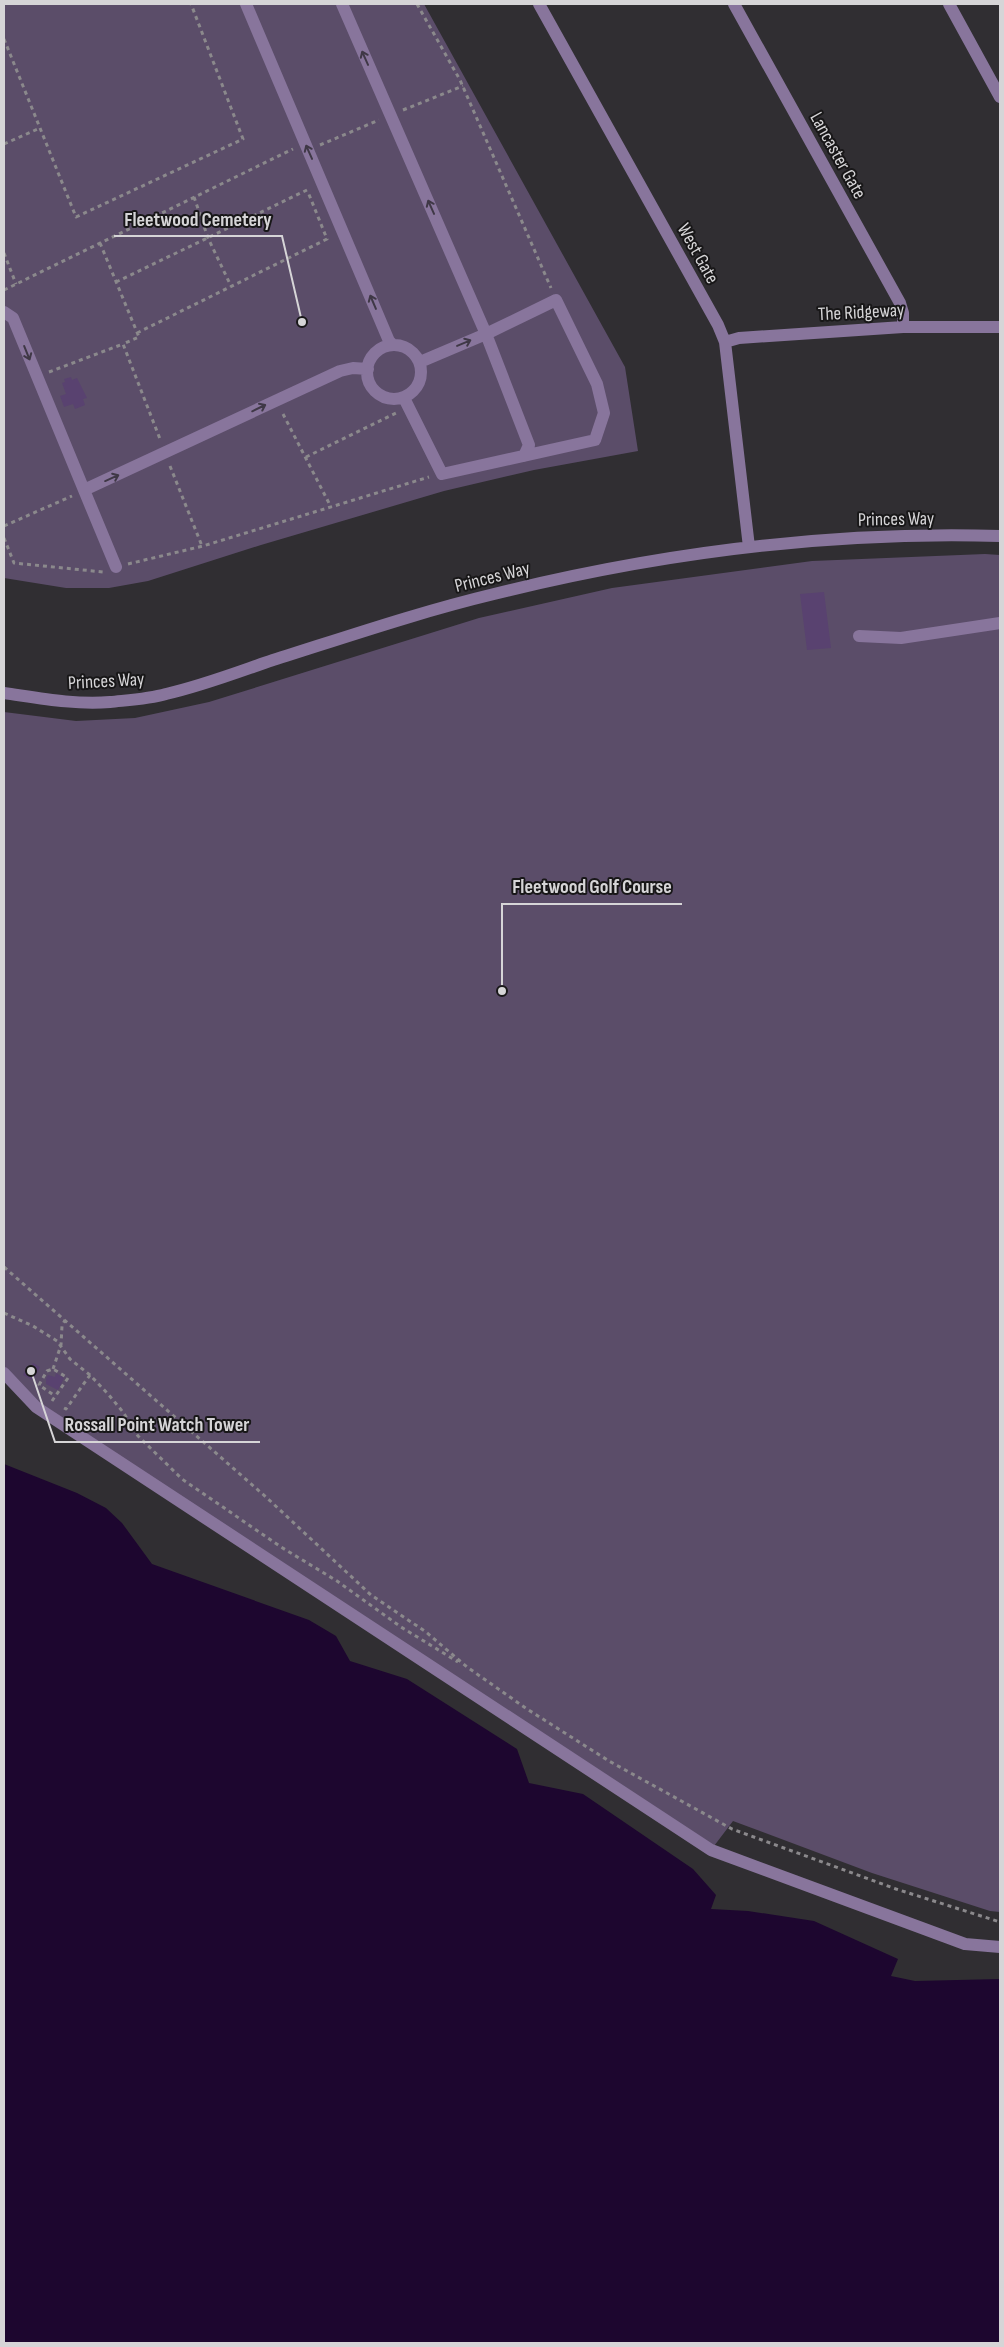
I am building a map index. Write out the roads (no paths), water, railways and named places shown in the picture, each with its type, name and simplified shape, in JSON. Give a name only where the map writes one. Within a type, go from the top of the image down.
[{"type":"street","points":[[246,4],[389,341],[393,345],[409,350],[420,362],[419,384],[407,402]]},
{"type":"street","points":[[342,4],[486,334],[529,444],[524,456]]},
{"type":"street","name":"West Gate","points":[[539,4],[718,325],[725,342],[749,547]]},
{"type":"street","name":"Lancaster Gate","points":[[734,4],[900,302],[904,326]]},
{"type":"street","points":[[949,4],[1000,97]]},
{"type":"street","points":[[407,402],[442,474],[596,440],[604,413],[597,384],[556,300],[486,334],[420,362]]},
{"type":"street","points":[[4,312],[13,318],[116,567]]},
{"type":"street","name":"The Ridgeway","points":[[725,342],[739,338],[904,326],[1000,327]]},
{"type":"street","points":[[393,345],[380,350],[372,358],[368,369],[371,386],[380,395],[407,402]]},
{"type":"street","points":[[84,490],[340,371],[353,368],[368,369]]},
{"type":"street","name":"Princes Way","points":[[4,693],[56,701],[108,702],[165,695],[410,616],[493,594],[571,576],[749,547],[838,538],[1000,536]]},
{"type":"street","points":[[860,636],[901,638],[1000,623]]},
{"type":"street","points":[[4,1373],[36,1407],[712,1850],[965,1944],[1000,1948]]},
{"type":"place","name":"Fleetwood Cemetery","points":[[302,322]]},
{"type":"place","name":"Fleetwood Golf Course","points":[[502,991]]},
{"type":"place","name":"Rossall Point Watch Tower","points":[[31,1371]]}]
